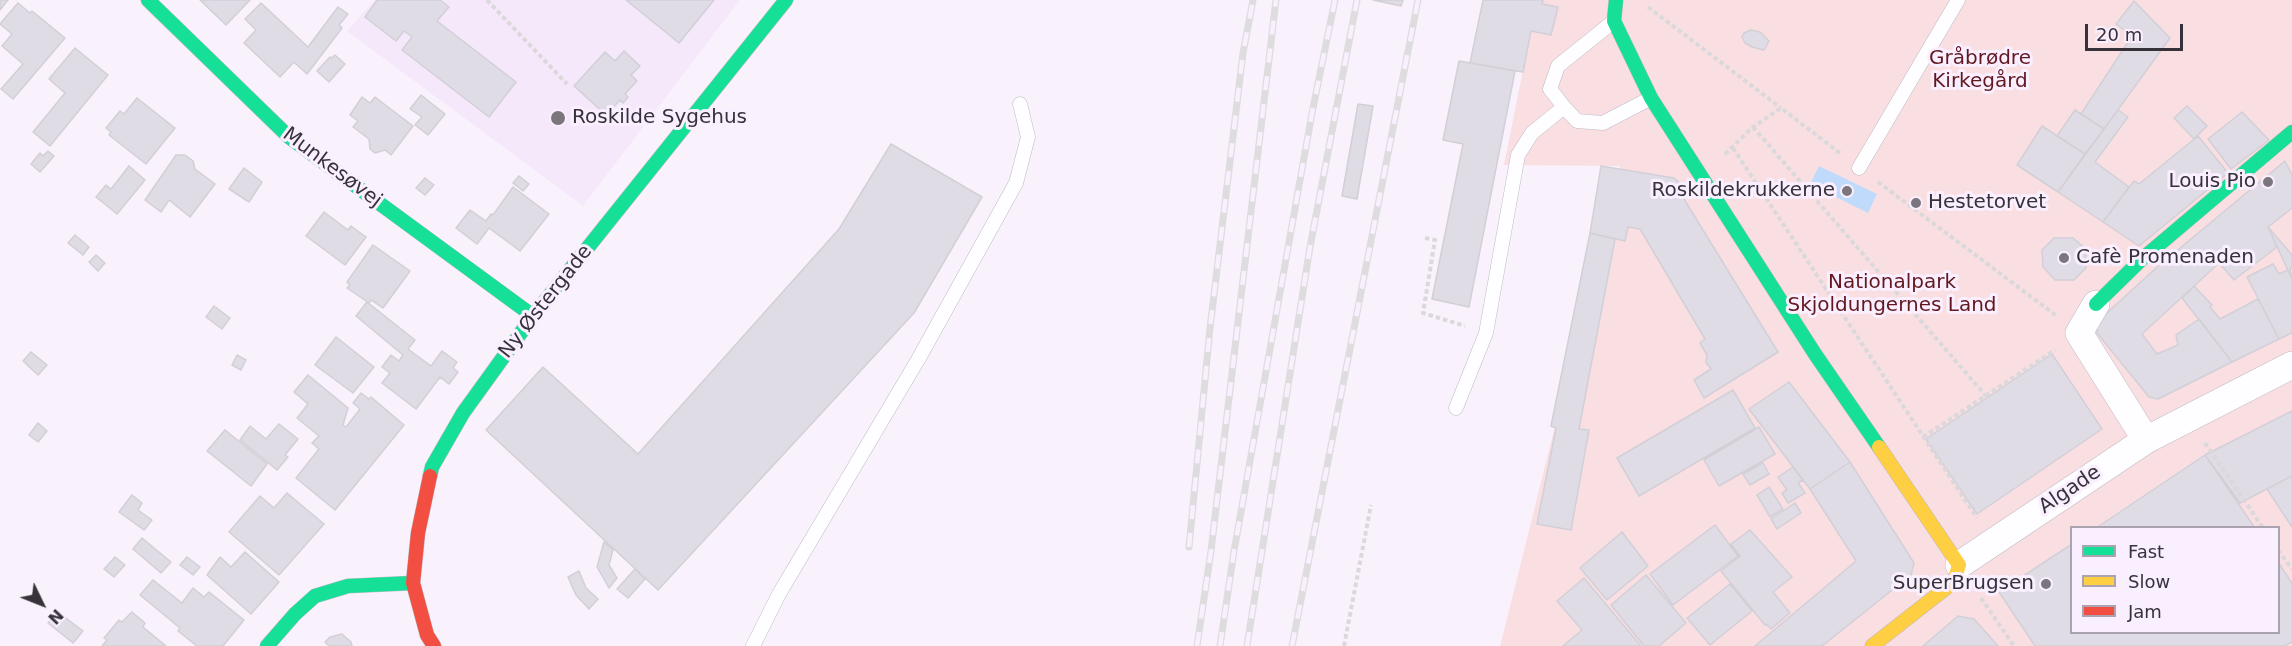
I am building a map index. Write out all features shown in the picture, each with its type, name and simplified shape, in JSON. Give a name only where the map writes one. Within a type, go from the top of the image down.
[{"type":"street","name":"Munkesøvej","points":[[148,0],[289,137],[533,316]]},
{"type":"street","name":"Ny Østergade","points":[[434,646],[427,635],[413,583],[418,533],[432,467],[463,413],[533,316],[786,0]]},
{"type":"street","points":[[1616,0],[1614,21],[1651,98],[1815,354],[1959,565]]},
{"type":"street","points":[[2146,440],[2079,333],[2096,304],[2142,259],[2292,132]]},
{"type":"street","name":"Algade","points":[[1872,646],[1946,588],[1955,578],[1959,565],[1992,542],[2146,440],[2292,365]]},
{"type":"street","points":[[267,646],[295,614],[315,596],[348,586],[413,583]]},
{"type":"lane","points":[[1859,168],[1958,0]]},
{"type":"lane","points":[[1614,21],[1558,66],[1550,89],[1577,121],[1603,123],[1651,98]]},
{"type":"lane","points":[[753,646],[779,594],[914,368],[1016,183],[1029,137],[1020,104]]},
{"type":"lane","points":[[1456,408],[1486,333],[1518,154],[1532,134],[1564,107]]},
{"type":"path","points":[[487,0],[567,84]]},
{"type":"path","points":[[1639,0],[2079,333],[1923,437]]},
{"type":"path","points":[[1701,173],[1733,148],[1753,127],[1781,108]]},
{"type":"path","points":[[1753,127],[1986,396]]},
{"type":"path","points":[[1733,148],[1992,542]]},
{"type":"path","points":[[1425,238],[1435,240],[1423,313],[1486,333]]},
{"type":"path","points":[[2188,418],[2262,526]]},
{"type":"path","points":[[1344,646],[1371,505]]},
{"type":"path","points":[[2280,553],[2292,569]]},
{"type":"path","points":[[1959,565],[2014,646]]},
{"type":"shaded area","name":"Roskilde Sygehus","points":[[375,0],[740,0],[583,206],[347,31]]},
{"type":"green space","name":"Nationalpark Skjoldungernes Land","points":[[1537,0],[2292,0],[2292,646],[1500,646],[1620,166],[1504,165]]},
{"type":"water","points":[[1819,166],[1877,194],[1868,213],[1810,184]]},
{"type":"building","points":[[0,0],[8,0],[0,10]]},
{"type":"building","points":[[200,0],[250,0],[226,25]]},
{"type":"building","points":[[377,0],[440,0],[449,7],[437,21],[516,82],[489,117],[402,50],[412,37],[404,31],[396,41],[365,17]]},
{"type":"building","points":[[626,0],[714,0],[679,43]]},
{"type":"building","points":[[1373,0],[1403,0],[1401,6]]},
{"type":"building","points":[[1483,0],[1543,0],[1542,4],[1558,7],[1551,35],[1531,31],[1523,72],[1470,63]]},
{"type":"building","points":[[2134,1],[2170,38],[2104,129],[2081,114],[2132,36],[2116,24]]},
{"type":"building","points":[[18,3],[30,13],[32,11],[65,38],[13,99],[1,89],[23,64],[2,46],[12,34],[0,24]]},
{"type":"building","points":[[261,3],[308,47],[338,7],[348,14],[339,25],[342,28],[307,74],[294,62],[280,77],[244,43],[256,30],[245,19]]},
{"type":"building","points":[[1751,30],[1760,32],[1769,41],[1764,50],[1745,43],[1742,37],[1744,33]]},
{"type":"building","points":[[75,48],[108,75],[50,146],[33,132],[65,93],[49,79]]},
{"type":"building","points":[[624,51],[640,66],[631,75],[637,81],[625,94],[628,97],[623,103],[620,100],[606,115],[574,86],[605,52],[615,61]]},
{"type":"building","points":[[335,55],[345,64],[329,82],[317,71],[330,57]]},
{"type":"building","points":[[1459,61],[1515,71],[1469,307],[1432,299],[1463,144],[1443,140]]},
{"type":"building","points":[[421,95],[445,114],[428,135],[415,125],[422,117],[410,109]]},
{"type":"building","points":[[362,97],[370,103],[375,97],[413,126],[391,155],[385,150],[375,153],[370,149],[369,139],[353,127],[358,121],[350,115]]},
{"type":"building","points":[[137,98],[175,128],[146,164],[109,135],[111,132],[106,128],[120,111],[124,114]]},
{"type":"building","points":[[1358,104],[1373,106],[1357,199],[1342,196]]},
{"type":"building","points":[[2187,106],[2207,126],[2194,139],[2174,118]]},
{"type":"building","points":[[2075,110],[2104,129],[2085,154],[2057,136]]},
{"type":"building","points":[[2118,110],[2128,117],[2095,162],[2129,187],[2103,222],[2058,192]]},
{"type":"building","points":[[2242,112],[2269,140],[2231,169],[2208,139]]},
{"type":"building","points":[[2042,126],[2085,154],[2058,192],[2017,165]]},
{"type":"building","points":[[2198,136],[2228,173],[2139,246],[2103,222],[2134,181],[2139,184]]},
{"type":"building","points":[[891,144],[982,197],[914,313],[658,590],[486,430],[543,367],[638,454],[839,229]]},
{"type":"building","points":[[48,151],[54,156],[40,172],[31,164],[40,153],[43,156]]},
{"type":"building","points":[[176,155],[185,155],[193,161],[195,169],[215,184],[190,217],[169,200],[161,212],[145,200]]},
{"type":"building","points":[[2285,161],[2292,175],[2292,208],[2268,227],[2277,247],[2234,280],[2219,263],[2142,334],[2157,354],[2178,345],[2176,335],[2199,319],[2232,362],[2158,399],[2149,397],[2097,333],[2097,322],[2156,268]]},
{"type":"building","points":[[129,166],[145,180],[117,214],[96,197],[106,185],[111,189]]},
{"type":"building","points":[[1601,166],[1674,178],[1681,184],[1679,191],[1778,352],[1704,398],[1694,380],[1711,369],[1706,362],[1707,355],[1700,343],[1705,339],[1640,229],[1628,227],[1625,241],[1590,233]]},
{"type":"building","points":[[244,168],[262,182],[249,202],[229,189]]},
{"type":"building","points":[[519,176],[529,184],[523,191],[513,183]]},
{"type":"building","points":[[425,178],[434,185],[425,195],[416,188]]},
{"type":"building","points":[[513,187],[549,214],[520,251],[489,228],[477,244],[456,228],[470,210],[486,221]]},
{"type":"building","points":[[324,212],[348,230],[351,226],[366,237],[345,265],[306,236]]},
{"type":"building","points":[[2268,227],[2292,255],[2290,269],[2292,279]]},
{"type":"building","points":[[1590,233],[1615,239],[1579,429],[1589,430],[1571,530],[1537,524],[1556,428],[1551,426]]},
{"type":"building","points":[[75,235],[89,247],[83,255],[68,243]]},
{"type":"building","name":"Cafè Promenaden","points":[[2054,238],[2073,238],[2086,249],[2086,268],[2074,280],[2055,280],[2043,267],[2042,250]]},
{"type":"building","points":[[373,245],[410,271],[383,308],[371,300],[369,303],[347,288],[350,285],[347,282]]},
{"type":"building","points":[[96,255],[105,263],[98,271],[89,262]]},
{"type":"building","points":[[2273,264],[2279,274],[2288,270],[2292,279],[2292,333],[2279,339],[2247,277]]},
{"type":"building","points":[[2194,286],[2212,305],[2210,307],[2220,319],[2258,299],[2279,339],[2232,362],[2182,298]]},
{"type":"building","points":[[367,302],[415,340],[408,349],[431,366],[442,351],[457,362],[453,368],[458,372],[449,384],[440,377],[416,409],[382,383],[390,373],[382,367],[391,355],[399,361],[403,355],[356,316]]},
{"type":"building","points":[[214,306],[230,318],[222,329],[206,317]]},
{"type":"building","points":[[336,337],[374,367],[353,393],[315,365]]},
{"type":"building","points":[[31,352],[47,365],[38,375],[23,361]]},
{"type":"building","points":[[2052,354],[2102,429],[1977,514],[1926,439]]},
{"type":"building","points":[[237,355],[246,360],[241,370],[232,365]]},
{"type":"building","points":[[308,375],[348,408],[343,425],[346,427],[360,409],[353,403],[361,393],[369,399],[371,397],[404,425],[335,510],[296,478],[319,449],[312,443],[319,436],[297,418],[308,404],[294,392]]},
{"type":"building","points":[[1789,382],[1850,462],[1810,489],[1749,409]]},
{"type":"building","points":[[1733,390],[1755,428],[1639,496],[1617,458]]},
{"type":"building","points":[[2292,411],[2292,476],[2240,503],[2205,455]]},
{"type":"building","points":[[38,423],[47,431],[38,442],[29,435]]},
{"type":"building","points":[[279,424],[298,439],[285,455],[288,457],[277,470],[240,440],[250,426],[266,439]]},
{"type":"building","points":[[1759,427],[1775,454],[1719,486],[1704,460]]},
{"type":"building","points":[[225,430],[267,464],[251,486],[207,451]]},
{"type":"building","points":[[2205,455],[2254,526],[2099,526]]},
{"type":"building","points":[[1850,462],[1914,563],[1911,575],[1822,646],[1755,646],[1856,561],[1810,489]]},
{"type":"building","points":[[1763,463],[1769,474],[1750,485],[1743,474]]},
{"type":"building","points":[[1793,467],[1803,480],[1798,483],[1805,493],[1788,503],[1782,493],[1787,490],[1778,477]]},
{"type":"building","points":[[2292,476],[2292,527],[2267,489]]},
{"type":"building","points":[[1769,487],[1783,509],[1770,517],[1757,495]]},
{"type":"building","points":[[287,493],[324,524],[279,575],[229,532],[260,496],[274,508]]},
{"type":"building","points":[[132,495],[142,503],[138,510],[152,520],[144,530],[119,512]]},
{"type":"building","points":[[1795,503],[1801,513],[1777,529],[1771,519]]},
{"type":"building","points":[[1715,525],[1738,556],[1673,605],[1650,574]]},
{"type":"building","points":[[1750,530],[1792,577],[1773,592],[1790,613],[1771,629],[1765,625],[1721,571],[1740,556],[1731,544]]},
{"type":"building","points":[[1622,532],[1648,566],[1607,600],[1580,568]]},
{"type":"building","points":[[142,538],[171,562],[161,573],[133,549]]},
{"type":"building","points":[[604,542],[613,550],[609,565],[617,578],[609,588],[597,567]]},
{"type":"building","points":[[2070,545],[2070,634],[2280,634],[2280,565],[2292,583],[2292,642],[2285,646],[2035,646],[1999,592]]},
{"type":"building","points":[[245,552],[279,582],[251,614],[207,575],[220,557],[231,567]]},
{"type":"building","points":[[115,557],[125,565],[114,577],[104,569]]},
{"type":"building","points":[[187,557],[200,567],[193,575],[180,565]]},
{"type":"building","points":[[635,569],[645,579],[628,598],[617,589]]},
{"type":"building","points":[[579,571],[586,588],[598,599],[589,609],[576,595],[568,577]]},
{"type":"building","points":[[1646,575],[1686,623],[1659,646],[1644,646],[1611,605]]},
{"type":"building","points":[[1584,578],[1641,646],[1563,646],[1582,630],[1557,601]]},
{"type":"building","points":[[153,580],[182,603],[193,588],[204,597],[209,592],[244,620],[223,646],[197,646],[178,631],[180,628],[140,595]]},
{"type":"building","points":[[1730,584],[1752,611],[1710,645],[1687,618]]},
{"type":"building","points":[[58,612],[83,631],[73,643],[48,623]]},
{"type":"building","points":[[132,612],[145,623],[143,627],[166,646],[102,646],[107,640],[104,638],[119,620],[122,622]]},
{"type":"building","points":[[1958,616],[1974,619],[1998,646],[1923,646]]},
{"type":"building","points":[[342,634],[352,646],[329,646],[325,642],[330,637]]},
{"type":"railway","points":[[1189,547],[1210,328],[1243,53],[1253,0]]},
{"type":"railway","points":[[1197,646],[1211,551],[1276,0]]},
{"type":"railway","points":[[1220,646],[1234,551],[1312,113],[1335,0]]},
{"type":"railway","points":[[1247,646],[1310,247],[1357,0]]},
{"type":"railway","points":[[1292,646],[1418,0]]},
{"type":"traffic: fast","points":[[148,0],[289,137],[533,316]]},
{"type":"traffic: fast","points":[[430,476],[432,467],[463,413],[533,316],[786,0]]},
{"type":"traffic: fast","points":[[1616,0],[1614,21],[1651,98],[1815,354],[1879,447]]},
{"type":"traffic: fast","points":[[2096,304],[2142,259],[2292,132]]},
{"type":"traffic: fast","points":[[267,646],[295,614],[315,596],[348,586],[413,583]]},
{"type":"traffic: slow","points":[[1872,646],[1946,588],[1955,578],[1959,565],[1879,447]]},
{"type":"traffic: jam","points":[[430,476],[418,533],[413,583],[427,635],[434,646]]},
{"type":"place","name":"Roskilde Sygehus","points":[[558,118]]},
{"type":"place","name":"Louis Pio","points":[[2268,182]]},
{"type":"place","name":"Roskildekrukkerne","points":[[1847,191]]},
{"type":"place","name":"Hestetorvet","points":[[1916,203]]},
{"type":"place","name":"Cafè Promenaden","points":[[2064,258]]},
{"type":"place","name":"SuperBrugsen","points":[[2046,584]]},
{"type":"park label","name":"Gråbrødre Kirkegård","points":[[1980,70]]}]
